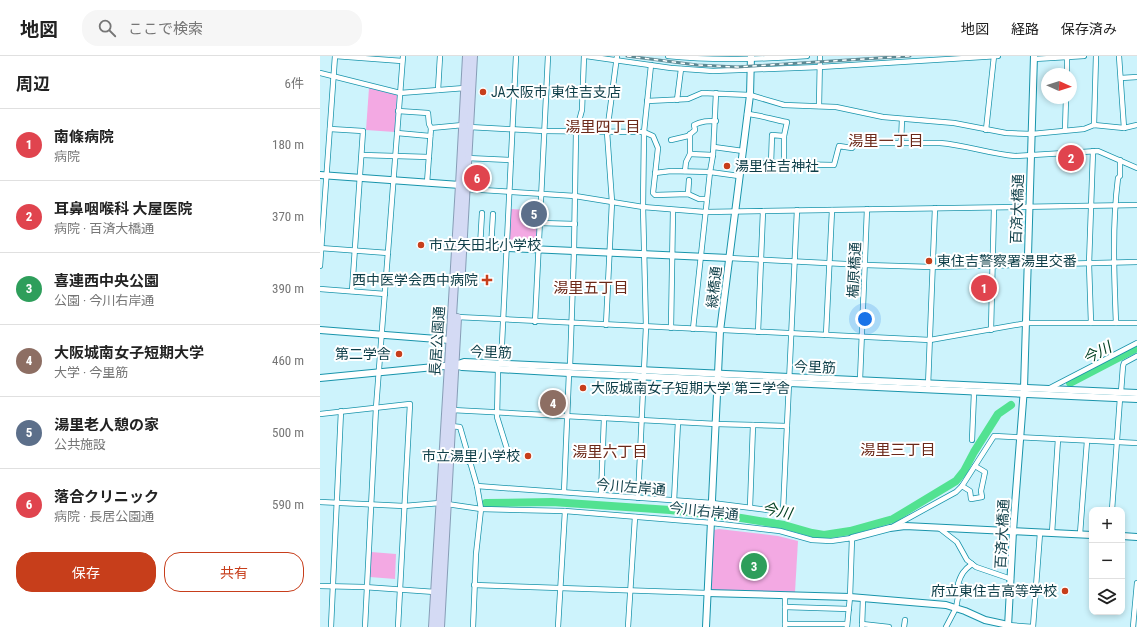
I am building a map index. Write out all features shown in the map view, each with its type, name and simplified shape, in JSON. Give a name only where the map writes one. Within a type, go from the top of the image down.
[{"type":"highway","name":"長居公園通","points":[[433,627],[452,410],[452,365],[450,340],[463,187],[467,158],[465,88],[467,56]]},
{"type":"highway","name":"長居公園通","points":[[440,627],[444,504],[452,365],[462,246],[466,126],[473,56]]},
{"type":"street","points":[[320,266],[323,175],[330,129],[335,56],[402,58],[376,408],[365,627]]},
{"type":"street","points":[[438,90],[440,56]]},
{"type":"street","points":[[470,462],[507,449],[497,413],[510,193],[516,56]]},
{"type":"street","points":[[535,322],[548,56]]},
{"type":"street","points":[[564,492],[572,324],[576,132],[582,110],[585,56],[617,58],[681,69],[713,71],[820,67],[998,56]]},
{"type":"street","points":[[668,56],[710,58],[807,56]]},
{"type":"street","points":[[819,106],[820,56]]},
{"type":"street","points":[[986,130],[994,56]]},
{"type":"street","points":[[1034,57],[1084,56]]},
{"type":"street","points":[[1094,125],[1096,56]]},
{"type":"street","points":[[1119,56],[1124,128]]},
{"type":"street","name":"百済大橋通","points":[[1008,626],[1013,531],[1024,395],[1034,57]]},
{"type":"street","points":[[1067,57],[1067,68]]},
{"type":"street","points":[[606,325],[612,202],[607,132],[617,58]]},
{"type":"street","name":"緑橋通","points":[[712,523],[720,331],[748,114],[751,58]]},
{"type":"street","points":[[638,498],[646,327],[643,207],[644,132],[651,65]]},
{"type":"street","points":[[677,100],[681,69]]},
{"type":"street","points":[[320,73],[400,93],[465,88]]},
{"type":"street","points":[[1121,78],[1137,77]]},
{"type":"street","points":[[647,101],[688,99],[702,93],[750,95],[784,105],[836,107],[883,117],[954,123],[1006,133],[1032,134],[1084,129],[1094,125],[1124,128],[1137,125]]},
{"type":"street","points":[[693,329],[705,212],[714,147],[716,93]]},
{"type":"street","points":[[1065,130],[1066,104]]},
{"type":"street","points":[[398,111],[428,113],[431,128],[427,183]]},
{"type":"street","points":[[748,114],[761,115],[786,122],[784,136],[784,164]]},
{"type":"street","points":[[901,143],[902,119]]},
{"type":"street","points":[[671,140],[690,134],[695,130],[694,125],[701,121],[716,121]]},
{"type":"street","points":[[431,128],[466,126],[544,131],[644,132],[653,136],[658,148],[654,173],[653,193],[688,194],[707,199]]},
{"type":"street","points":[[330,129],[363,131],[352,292]]},
{"type":"street","points":[[397,133],[430,136]]},
{"type":"street","points":[[685,170],[686,162],[690,154],[690,134]]},
{"type":"street","points":[[771,164],[772,136],[784,136]]},
{"type":"street","points":[[741,162],[834,165],[839,146],[852,148],[855,144],[862,143],[901,143],[950,144],[1004,155],[1031,155],[1093,151],[1105,153],[1137,168]]},
{"type":"street","points":[[714,147],[742,152]]},
{"type":"street","points":[[1091,323],[1089,264],[1093,151]]},
{"type":"street","points":[[690,154],[713,156]]},
{"type":"street","points":[[362,155],[429,157]]},
{"type":"street","points":[[467,158],[511,160]]},
{"type":"street","points":[[1116,323],[1114,263],[1115,205],[1118,178],[1120,176],[1120,160]]},
{"type":"street","points":[[654,173],[685,170],[740,176]]},
{"type":"street","points":[[323,175],[427,183],[510,193],[575,196],[643,207],[705,212],[1029,208],[1115,205],[1137,206]]},
{"type":"street","points":[[688,194],[689,180]]},
{"type":"street","points":[[928,387],[935,208]]},
{"type":"street","points":[[991,330],[994,208]]},
{"type":"street","name":"楯原橋通","points":[[860,380],[867,209]]},
{"type":"street","points":[[671,328],[673,210]]},
{"type":"street","points":[[452,410],[567,417],[787,426],[797,210]]},
{"type":"street","points":[[826,335],[832,210]]},
{"type":"street","points":[[758,332],[763,211]]},
{"type":"street","points":[[480,247],[482,213]]},
{"type":"street","points":[[491,248],[493,214]]},
{"type":"street","points":[[540,223],[575,224]]},
{"type":"street","points":[[462,246],[932,267],[1137,262]]},
{"type":"street","points":[[321,248],[388,253]]},
{"type":"street","points":[[320,289],[385,294]]},
{"type":"street","points":[[457,317],[572,324],[930,340],[1026,323],[1137,323]]},
{"type":"street","points":[[320,330],[450,340]]},
{"type":"street","points":[[1049,389],[1137,343]]},
{"type":"street","points":[[1112,507],[1123,366],[1124,363],[1137,356]]},
{"type":"street","name":"今里筋","points":[[320,378],[452,365],[463,362],[499,367],[644,374],[928,387],[1049,389],[1121,395],[1137,399]]},
{"type":"street","name":"今里筋","points":[[789,380],[860,380],[974,393],[1024,395],[1121,395],[1137,393]]},
{"type":"street","points":[[972,440],[974,393]]},
{"type":"street","points":[[320,414],[410,404],[398,627]]},
{"type":"street","points":[[331,627],[338,503],[341,411]]},
{"type":"street","points":[[601,495],[604,418]]},
{"type":"street","points":[[674,501],[678,422]]},
{"type":"street","points":[[750,507],[754,425]]},
{"type":"street","points":[[451,426],[460,427],[477,486],[480,509],[474,585],[473,627]]},
{"type":"street","name":"今川左岸通","points":[[477,486],[750,507],[783,512],[787,426]]},
{"type":"street","name":"今川右岸通","points":[[320,502],[404,506],[444,504],[480,509],[565,511],[712,523],[780,531],[812,540],[831,542],[890,528],[956,492],[962,486],[990,440],[994,436],[1020,438]]},
{"type":"street","points":[[1020,438],[1137,443]]},
{"type":"street","points":[[1052,533],[1058,439]]},
{"type":"street","points":[[1080,534],[1087,441]]},
{"type":"street","points":[[962,486],[970,491],[971,499],[982,497],[981,491],[985,472],[974,466]]},
{"type":"street","points":[[558,627],[565,511]]},
{"type":"street","points":[[628,627],[635,517]]},
{"type":"street","points":[[706,627],[712,523]]},
{"type":"street","points":[[890,528],[905,526],[1089,535]]},
{"type":"street","points":[[938,528],[957,542],[967,560],[976,567],[1011,579]]},
{"type":"street","points":[[474,585],[864,598],[946,605],[965,611],[985,620],[1008,626],[1033,627],[1040,533]]},
{"type":"street","points":[[1125,536],[1137,537]]},
{"type":"street","points":[[786,595],[785,625],[847,626],[850,597],[852,538]]},
{"type":"street","points":[[946,627],[956,608],[960,586],[958,584],[960,576],[964,570],[972,564]]},
{"type":"street","points":[[1133,627],[1137,583]]},
{"type":"street","points":[[320,586],[368,587],[435,592]]},
{"type":"street","points":[[960,586],[1010,596]]},
{"type":"street","points":[[864,598],[862,626],[889,627]]},
{"type":"street","points":[[785,607],[849,609]]},
{"type":"street","points":[[904,627],[905,620]]},
{"type":"shaded area","points":[[369,88],[397,95],[395,132],[366,130]]},
{"type":"shaded area","points":[[511,209],[527,210],[527,220],[538,221],[537,244],[535,246],[511,245],[509,243]]},
{"type":"shaded area","points":[[719,529],[778,536],[798,541],[795,592],[711,590],[714,530]]},
{"type":"shaded area","points":[[371,552],[396,554],[395,579],[370,577]]},
{"type":"waterway","name":"今川","points":[[1070,383],[1137,348]]},
{"type":"waterway","name":"今川","points":[[486,503],[552,502],[670,510],[741,518],[784,525],[824,535],[850,531],[893,519],[956,481],[964,471],[998,414],[1011,405]]},
{"type":"railway","points":[[627,56],[697,65],[737,67],[910,56]]},
{"type":"place","name":"JA大阪市 東住吉支店","points":[[483,92]]},
{"type":"place","name":"耳鼻咽喉科 大屋医院","points":[[1071,158]]},
{"type":"place","name":"湯里住吉神社","points":[[727,166]]},
{"type":"place","name":"落合クリニック","points":[[477,178]]},
{"type":"place","name":"湯里老人憩の家","points":[[534,214]]},
{"type":"place","name":"市立矢田北小学校","points":[[421,245]]},
{"type":"place","name":"東住吉警察署湯里交番","points":[[929,261]]},
{"type":"place","name":"西中医学会西中病院","points":[[487,280]]},
{"type":"place","name":"南條病院","points":[[984,288]]},
{"type":"place","name":"第二学舎","points":[[399,354]]},
{"type":"place","name":"大阪城南女子短期大学 第三学舎","points":[[583,388]]},
{"type":"place","name":"大阪城南女子短期大学","points":[[553,403]]},
{"type":"place","name":"市立湯里小学校","points":[[528,456]]},
{"type":"place","name":"喜連西中央公園","points":[[754,566]]},
{"type":"place","name":"府立東住吉高等学校","points":[[1065,591]]},
{"type":"district","name":"湯里四丁目","points":[[603,127]]},
{"type":"district","name":"湯里一丁目","points":[[886,141]]},
{"type":"district","name":"湯里五丁目","points":[[591,288]]},
{"type":"district","name":"湯里三丁目","points":[[898,450]]},
{"type":"district","name":"湯里六丁目","points":[[610,452]]}]
